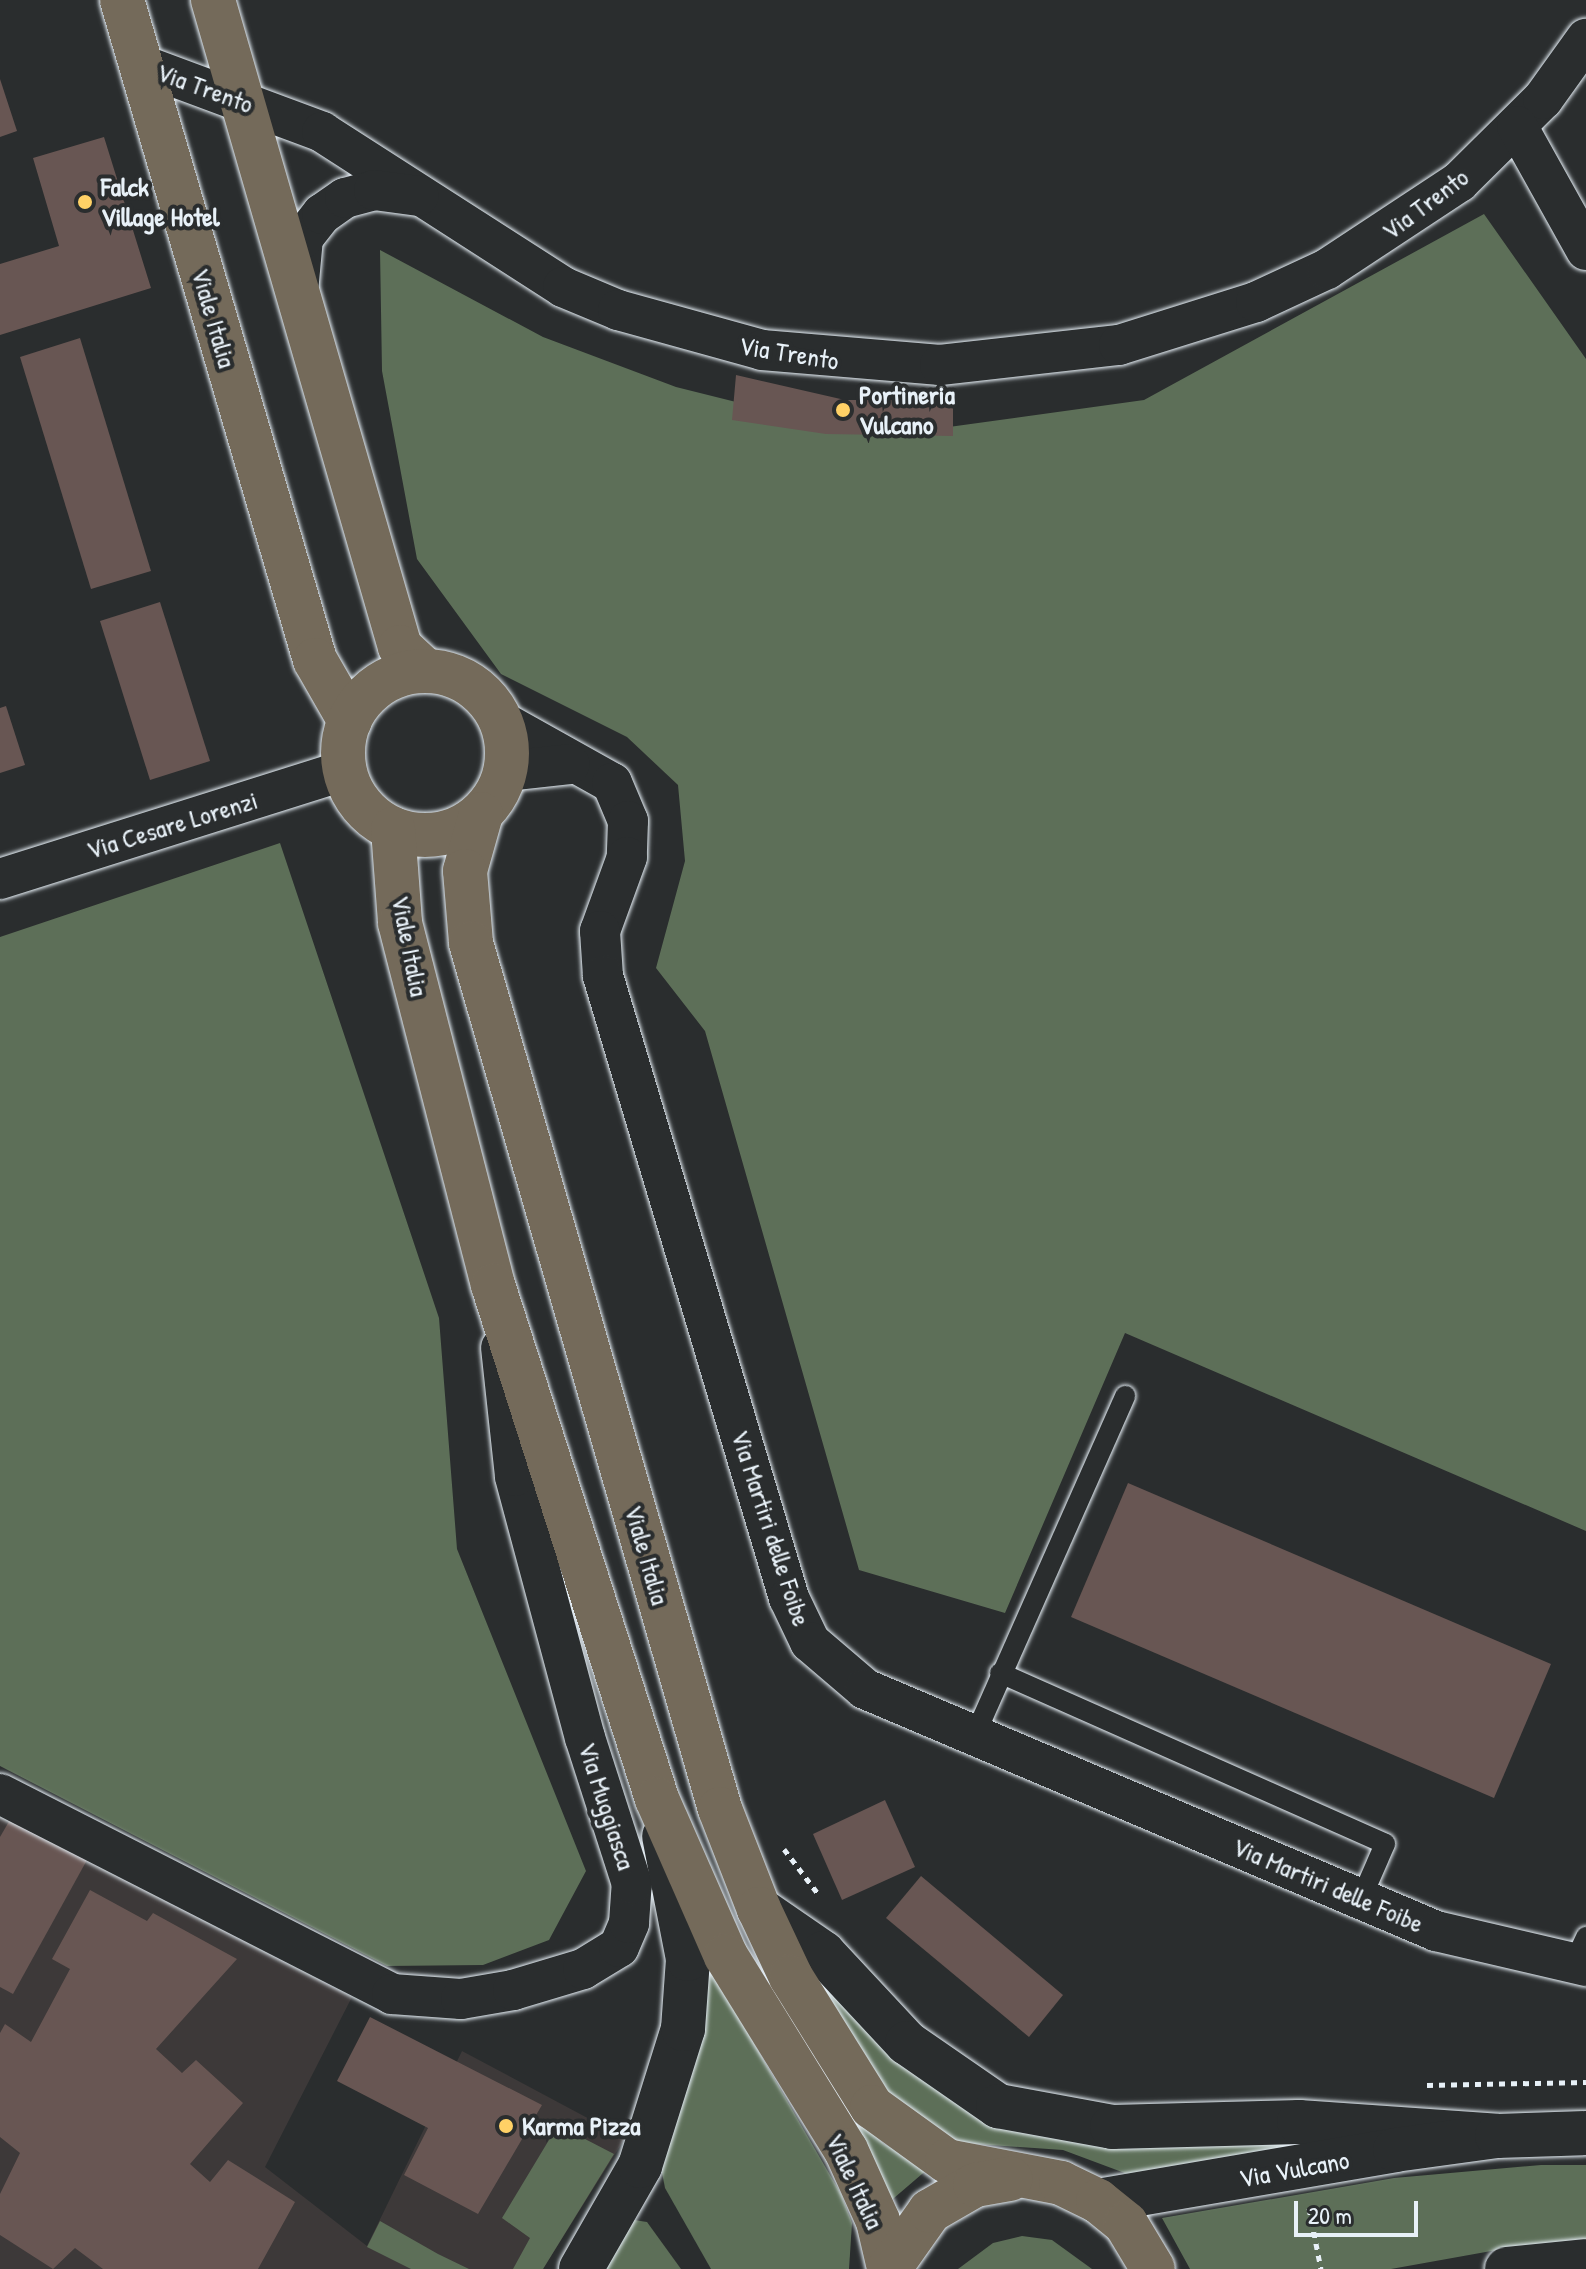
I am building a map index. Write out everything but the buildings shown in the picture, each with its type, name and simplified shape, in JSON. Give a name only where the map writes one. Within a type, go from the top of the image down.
[{"type":"main road","name":"Viale Italia","points":[[122,0],[145,66],[315,660],[350,721]]},
{"type":"main road","points":[[213,0],[245,102],[400,647],[426,671],[472,685],[501,721],[506,771]]},
{"type":"main road","points":[[426,671],[378,686],[350,721],[345,770],[357,800],[393,829],[439,835],[481,814]]},
{"type":"main road","name":"Viale Italia","points":[[506,771],[481,814],[465,871],[471,943],[720,1809],[759,1909],[806,2003],[872,2107],[947,2161],[1021,2178],[1061,2183],[1098,2201],[1126,2224],[1153,2269]]},
{"type":"main road","name":"Viale Italia","points":[[393,829],[404,937],[493,1285],[657,1799],[726,1956],[846,2150],[878,2221],[889,2268]]},
{"type":"main road","points":[[581,2269],[640,2166],[683,2029],[688,1959],[657,1799]]},
{"type":"main road","points":[[759,1909],[823,1953],[907,2043],[998,2106],[1112,2127],[1299,2122],[1497,2136]]},
{"type":"main road","name":"Via Vulcano","points":[[1098,2201],[1497,2136],[1586,2133]]},
{"type":"main road","name":"Viale Italia","points":[[889,2268],[911,2230],[952,2196],[1021,2178]]},
{"type":"main road","points":[[1516,2268],[1586,2261]]},
{"type":"street","name":"Via Trento","points":[[145,66],[322,132],[563,287],[675,329],[836,361],[970,364],[1119,345],[1256,302],[1395,229],[1459,182],[1517,126],[1586,39]]},
{"type":"street","points":[[1517,126],[1586,250]]},
{"type":"street","points":[[298,292],[303,238],[322,214],[345,198],[374,190],[422,196]]},
{"type":"street","name":"Via Martiri delle Foibe","points":[[501,721],[570,764],[612,783],[628,821],[627,857],[600,931],[603,976],[795,1615],[835,1669],[865,1689],[1361,1899],[1485,1947],[1582,1955]]},
{"type":"street","points":[[506,771],[570,764]]},
{"type":"street","name":"Via Cesare Lorenzi","points":[[0,879],[345,770]]},
{"type":"street","name":"Via Muggiasca","points":[[0,1794],[392,1994],[461,1999],[513,1990],[583,1969],[619,1947],[629,1923],[632,1884],[585,1738],[515,1476],[493,1285]]},
{"type":"lane","points":[[975,1735],[1125,1396]]},
{"type":"lane","points":[[1000,1673],[1385,1844],[1361,1899]]},
{"type":"path","points":[[779,1841],[825,1901]]},
{"type":"path","points":[[1416,2085],[1586,2082]]},
{"type":"shaded area","points":[[0,1813],[352,1997],[265,2167],[367,2246],[462,2051],[625,2138],[543,2269],[0,2269]]},
{"type":"green space","points":[[1484,214],[1586,359],[1586,1531],[1125,1333],[1005,1613],[859,1570],[705,1031],[656,968],[685,861],[678,785],[627,737],[501,674],[417,559],[382,371],[380,250],[543,337],[676,387],[876,437],[1144,400]]},
{"type":"green space","points":[[280,843],[439,1318],[457,1549],[586,1871],[549,1940],[483,1965],[387,1966],[0,1766],[0,937]]},
{"type":"green space","points":[[708,1964],[841,2194],[852,2223],[849,2269],[711,2269],[665,2188],[659,2157]]},
{"type":"green space","points":[[828,1984],[926,2080],[1284,2137],[1288,2153],[1130,2175],[1063,2150],[962,2143],[916,2120],[881,2090],[819,1992]]},
{"type":"green space","points":[[856,2118],[884,2144],[929,2168],[887,2204],[848,2124]]},
{"type":"green space","points":[[558,2125],[614,2154],[543,2269],[513,2269],[530,2238],[502,2218]]},
{"type":"green space","points":[[1541,2165],[1586,2165],[1586,2242],[1508,2248],[1391,2269],[1190,2269],[1162,2218],[1394,2178]]},
{"type":"green space","points":[[634,2220],[647,2222],[681,2269],[589,2269]]},
{"type":"green space","points":[[380,2221],[469,2269],[411,2269],[367,2247]]},
{"type":"green space","points":[[1022,2236],[1052,2240],[1092,2269],[958,2269],[993,2243]]},
{"type":"place","name":"Falck Village Hotel","points":[[85,202]]},
{"type":"place","name":"Portineria Vulcano","points":[[843,410]]},
{"type":"place","name":"Karma Pizza","points":[[506,2126]]}]
